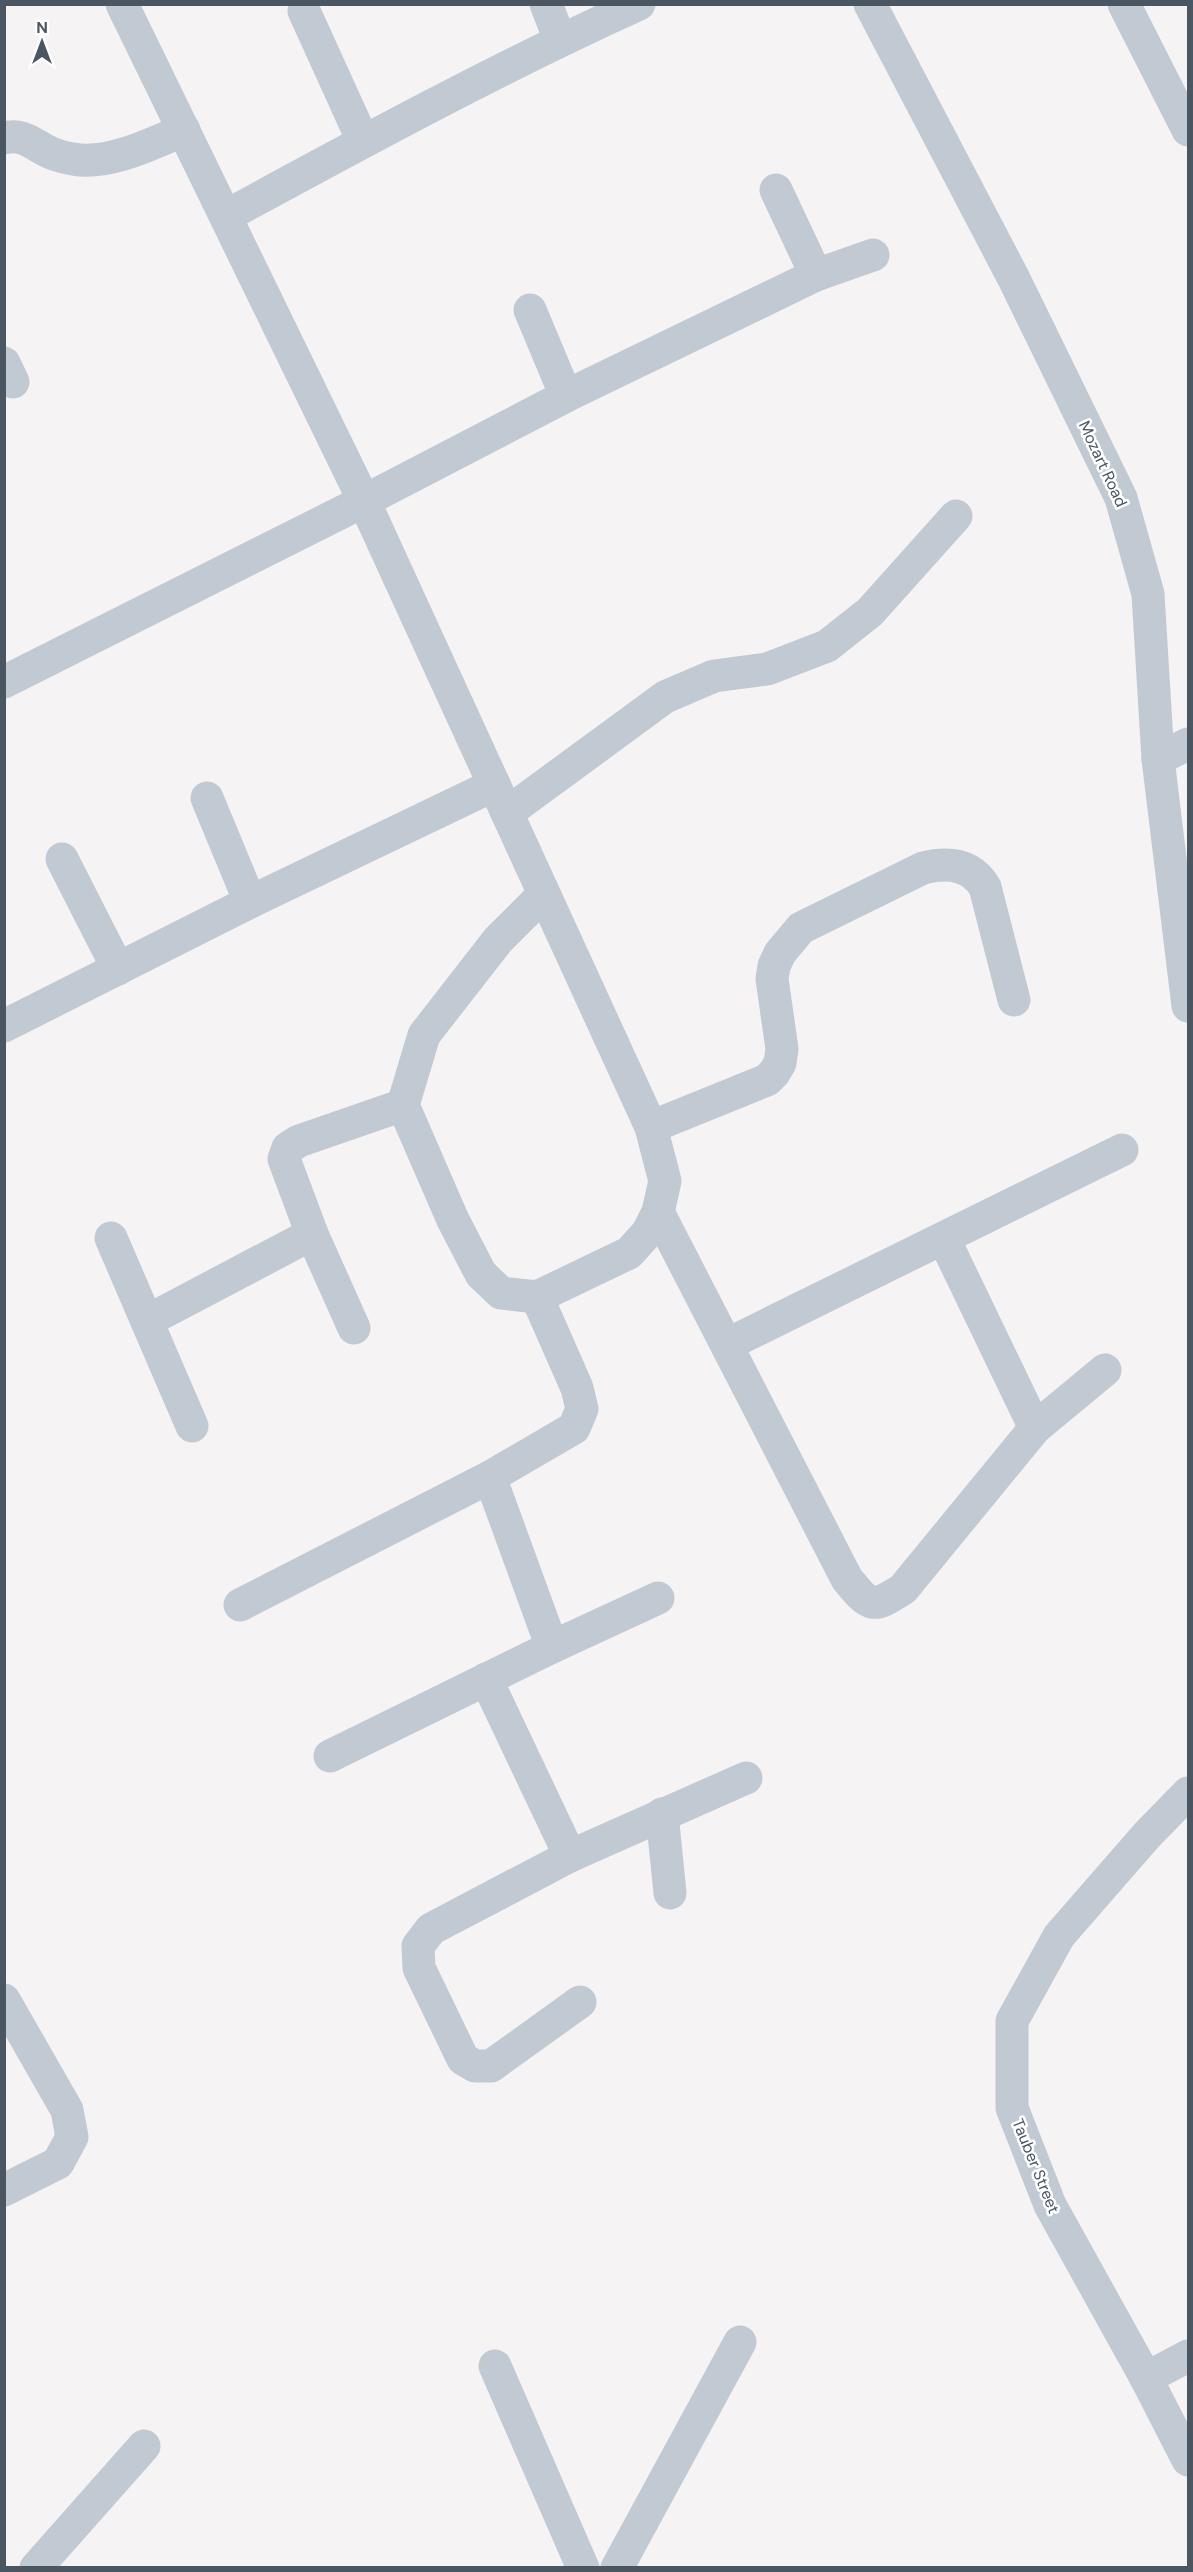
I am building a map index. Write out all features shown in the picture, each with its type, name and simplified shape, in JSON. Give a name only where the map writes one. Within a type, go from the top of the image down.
[{"type":"street","points":[[122,4],[364,501],[500,799],[544,894],[651,1128],[665,1181],[658,1212],[648,1232],[629,1253],[537,1297],[501,1293],[481,1274],[453,1220],[403,1105],[424,1035],[498,940],[544,894]]},
{"type":"street","points":[[546,4],[560,40]]},
{"type":"street","points":[[226,216],[363,141],[560,40],[639,4]]},
{"type":"street","name":"Mozart Road","points":[[870,4],[1014,279],[1121,498],[1148,594],[1158,759],[1188,1006]]},
{"type":"street","points":[[1124,4],[1188,130]]},
{"type":"street","points":[[304,11],[363,141]]},
{"type":"street","points":[[4,138],[15,136],[29,139],[51,153],[76,160],[114,157],[184,130]]},
{"type":"street","points":[[776,190],[816,275]]},
{"type":"street","points":[[4,682],[364,501],[566,396],[816,275],[873,255]]},
{"type":"street","points":[[530,310],[566,396]]},
{"type":"street","points":[[4,1026],[250,902],[500,799],[665,697],[714,676],[767,669],[827,646],[870,612],[956,516]]},
{"type":"street","points":[[1158,759],[1188,744]]},
{"type":"street","points":[[207,798],[250,902]]},
{"type":"street","points":[[62,859],[118,969]]},
{"type":"street","points":[[651,1128],[767,1080],[780,1063],[782,1049],[772,979],[780,952],[789,939],[801,928],[923,868],[939,864],[956,866],[969,870],[979,877],[985,887],[1014,999]]},
{"type":"street","points":[[354,1328],[312,1234],[284,1160],[288,1148],[299,1141],[403,1105]]},
{"type":"street","points":[[728,1344],[1122,1150]]},
{"type":"street","points":[[658,1212],[847,1579],[862,1598],[872,1603],[882,1602],[903,1589],[1035,1428],[1105,1370]]},
{"type":"street","points":[[147,1321],[312,1234]]},
{"type":"street","points":[[111,1238],[192,1426]]},
{"type":"street","points":[[944,1239],[1035,1428]]},
{"type":"street","points":[[240,1605],[490,1477],[574,1428],[582,1409],[578,1388],[537,1297]]},
{"type":"street","points":[[490,1477],[552,1647]]},
{"type":"street","points":[[330,1756],[552,1647],[658,1598]]},
{"type":"street","points":[[486,1679],[570,1856]]},
{"type":"street","points":[[580,2002],[491,2066],[475,2066],[463,2059],[419,1968],[418,1946],[431,1929],[570,1856],[746,1778]]},
{"type":"street","name":"Tauber Street","points":[[1188,1793],[1148,1834],[1059,1936],[1012,2021],[1012,2108],[1050,2205],[1146,2378],[1188,2460]]},
{"type":"street","points":[[662,1814],[670,1893]]},
{"type":"street","points":[[4,2000],[67,2110],[72,2137],[58,2163],[4,2190]]},
{"type":"street","points":[[617,2568],[740,2343]]},
{"type":"street","points":[[1146,2378],[1188,2356]]},
{"type":"street","points":[[495,2366],[583,2568]]},
{"type":"street","points":[[36,2568],[144,2446]]}]
